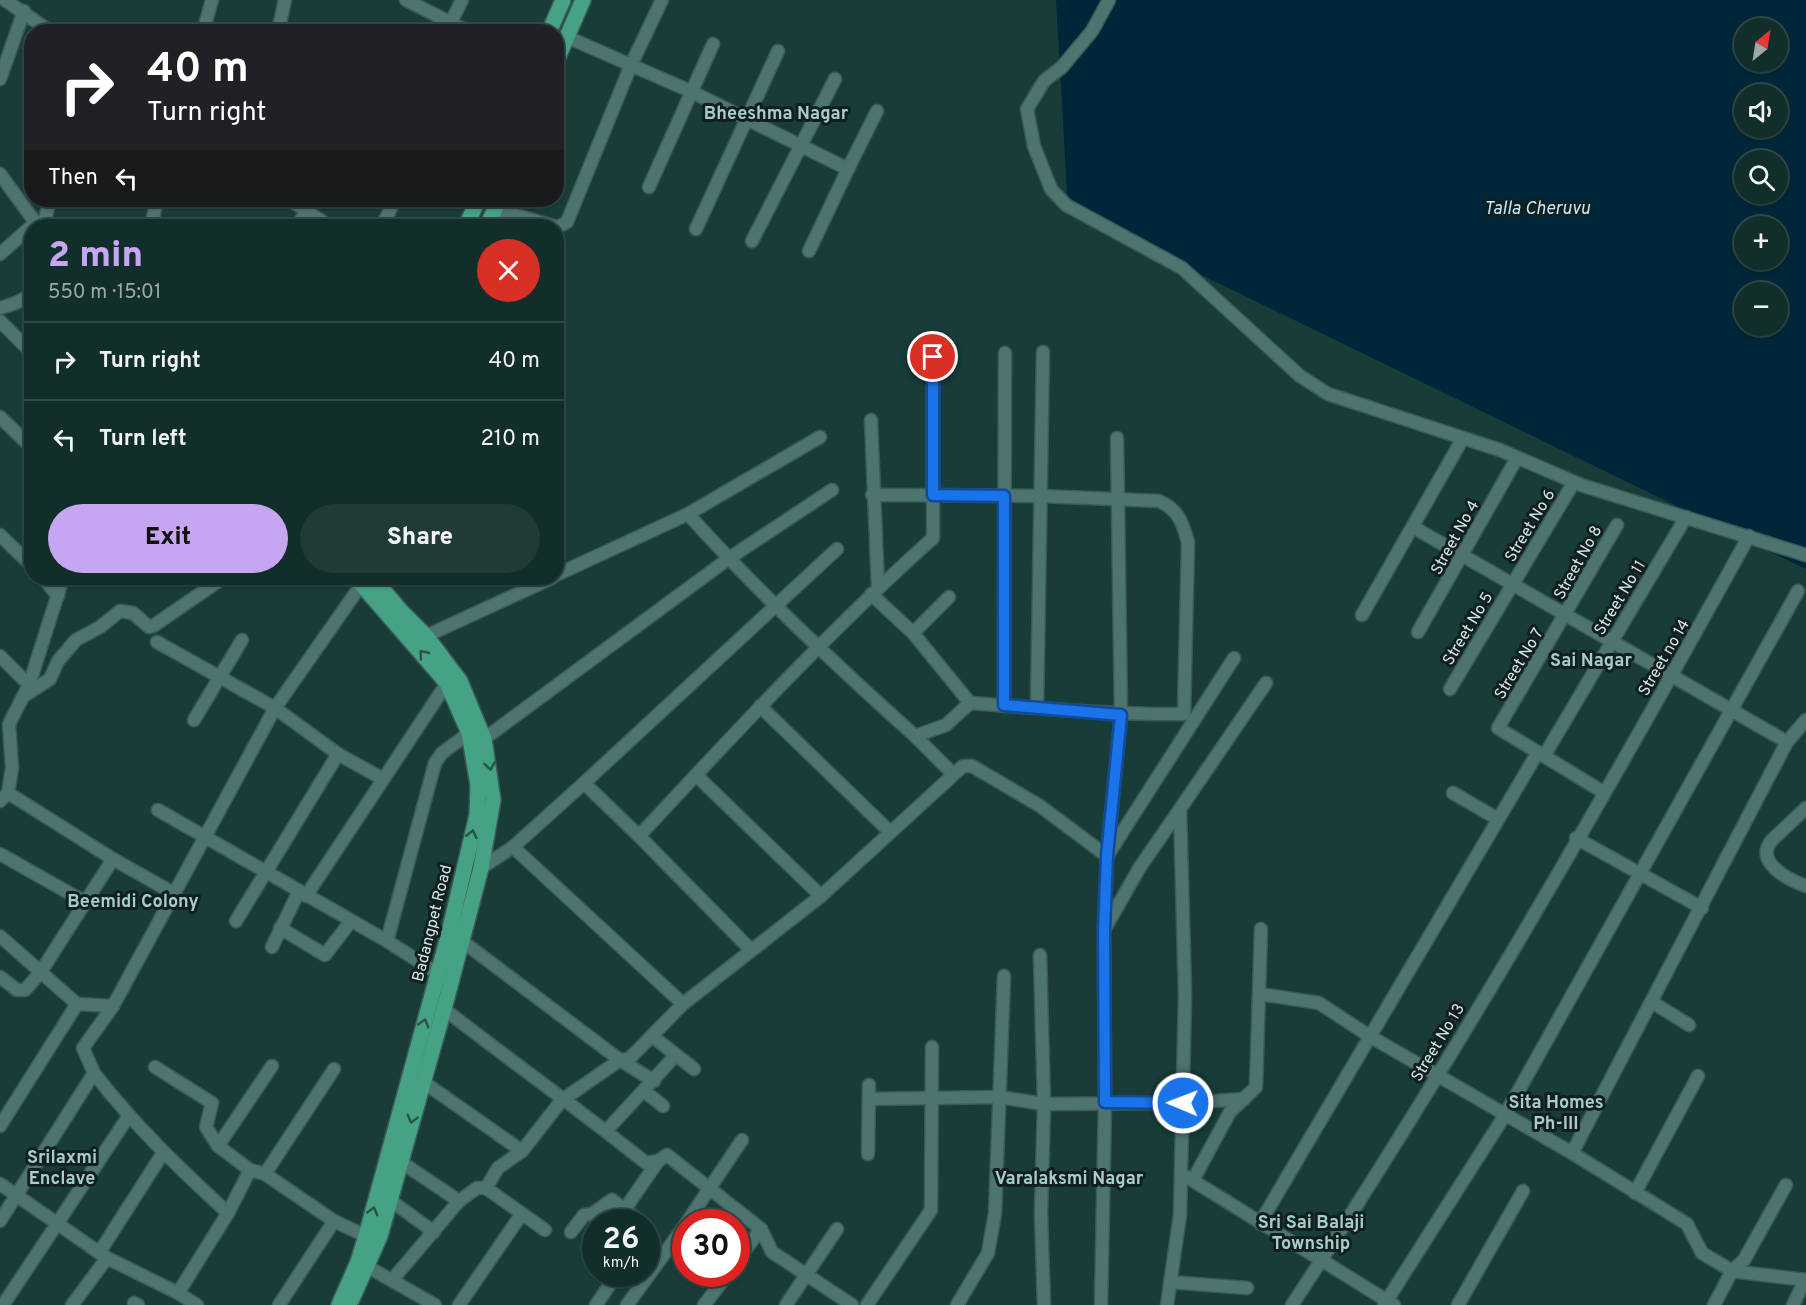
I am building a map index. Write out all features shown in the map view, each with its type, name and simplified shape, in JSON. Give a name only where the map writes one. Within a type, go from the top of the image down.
[{"type":"main road","points":[[552,24],[562,0]]},
{"type":"main road","points":[[564,44],[583,0]]},
{"type":"main road","name":"Badangpet Road","points":[[349,1305],[363,1263],[390,1200],[422,1080],[444,1009],[477,815],[478,785],[469,732],[447,683],[370,585]]},
{"type":"main road","name":"Badangpet Road","points":[[339,1305],[363,1263],[366,1236],[437,973],[455,939],[481,868],[493,800],[492,778],[484,739],[460,681],[426,636],[371,585]]},
{"type":"street","points":[[5,0],[41,24]]},
{"type":"street","points":[[204,24],[212,0]]},
{"type":"street","points":[[280,24],[285,0]]},
{"type":"street","points":[[406,0],[444,24]]},
{"type":"street","points":[[450,24],[462,0]]},
{"type":"street","points":[[564,223],[567,222],[631,65],[662,0]]},
{"type":"street","points":[[1109,0],[1092,31],[1062,67],[1044,81],[1027,109],[1034,146],[1051,189],[1066,205],[1182,268],[1300,376],[1328,394],[1464,438],[1574,482],[1806,555]]},
{"type":"street","points":[[0,79],[24,11]]},
{"type":"street","points":[[567,37],[690,91],[848,169]]},
{"type":"street","points":[[649,187],[713,44]]},
{"type":"street","points":[[696,229],[778,51]]},
{"type":"street","points":[[752,241],[835,79]]},
{"type":"street","points":[[809,251],[877,111]]},
{"type":"street","points":[[0,174],[24,205]]},
{"type":"street","points":[[25,207],[34,219]]},
{"type":"street","points":[[300,207],[318,219]]},
{"type":"street","points":[[505,207],[535,219]]},
{"type":"street","points":[[386,219],[391,208]]},
{"type":"street","points":[[302,219],[306,211]]},
{"type":"street","points":[[0,254],[24,236]]},
{"type":"street","points":[[0,308],[24,298]]},
{"type":"street","points":[[0,321],[24,344]]},
{"type":"street","points":[[1004,705],[1005,352]]},
{"type":"street","points":[[1037,706],[1043,352]]},
{"type":"street","points":[[639,836],[760,706],[874,591],[933,538],[933,357]]},
{"type":"street","points":[[0,417],[24,440]]},
{"type":"street","points":[[870,420],[874,591],[913,633],[970,703]]},
{"type":"street","points":[[564,571],[688,514],[820,437]]},
{"type":"street","points":[[1101,1305],[1105,1102],[1104,930],[1107,856],[1121,715],[1117,438]]},
{"type":"street","points":[[1362,615],[1464,438]]},
{"type":"street","name":"Street No 4","points":[[1418,632],[1517,458]]},
{"type":"street","name":"Street No 6","points":[[1513,584],[1574,482]]},
{"type":"street","points":[[484,739],[728,559],[832,490]]},
{"type":"street","points":[[872,495],[1041,496],[1159,501],[1172,507],[1180,516],[1188,542],[1184,714],[1121,715],[1037,706],[970,703],[946,725],[915,736]]},
{"type":"street","points":[[688,514],[728,559],[818,648],[915,736],[953,774]]},
{"type":"street","name":"Street No 11","points":[[1260,1223],[1498,819],[1612,642],[1686,517]]},
{"type":"street","name":"Street No 8","points":[[1566,615],[1617,525]]},
{"type":"street","points":[[1413,527],[1787,742]]},
{"type":"street","points":[[0,535],[24,558]]},
{"type":"street","name":"Street no 14","points":[[1603,792],[1672,676],[1749,536]]},
{"type":"street","points":[[481,868],[513,847],[837,549]]},
{"type":"street","name":"Street No 5","points":[[1450,689],[1513,584]]},
{"type":"street","points":[[49,585],[58,596]]},
{"type":"street","points":[[61,585],[26,691],[9,724],[12,768],[4,797],[175,894]]},
{"type":"street","points":[[26,691],[50,679],[62,656],[76,640],[100,627],[120,611],[133,613],[149,627],[153,626],[213,585]]},
{"type":"street","points":[[228,1214],[128,1117],[94,1073],[83,1048],[112,1006],[275,708],[361,585]]},
{"type":"street","points":[[426,636],[537,585]]},
{"type":"street","points":[[1181,1173],[1388,1304],[1505,1115],[1798,591]]},
{"type":"street","points":[[913,633],[949,597]]},
{"type":"street","name":"Street No 7","points":[[1541,754],[1498,728],[1566,615]]},
{"type":"street","points":[[194,720],[242,640]]},
{"type":"street","points":[[157,642],[275,708],[339,754],[383,779]]},
{"type":"street","points":[[0,656],[26,691]]},
{"type":"street","points":[[1107,856],[1234,658]]},
{"type":"street","points":[[272,947],[280,928],[302,894],[447,683]]},
{"type":"street","points":[[1104,930],[1140,867],[1266,683]]},
{"type":"street","points":[[760,706],[889,831]]},
{"type":"street","points":[[1572,1153],[1787,742],[1806,720]]},
{"type":"street","points":[[387,941],[435,763],[442,753],[469,732]]},
{"type":"street","points":[[236,921],[339,754]]},
{"type":"street","points":[[1541,754],[1603,792]]},
{"type":"street","points":[[0,760],[12,768]]},
{"type":"street","points":[[486,1188],[498,1168],[522,1151],[562,1100],[620,1060],[629,1059],[683,1004],[821,896],[889,831],[963,766],[972,766],[1040,807],[1107,856]]},
{"type":"street","points":[[696,775],[821,896]]},
{"type":"street","points":[[584,783],[751,950]]},
{"type":"street","name":"Street No 13","points":[[1292,1305],[1322,1261],[1437,1076],[1603,792]]},
{"type":"street","points":[[1453,793],[1498,819]]},
{"type":"street","points":[[1806,808],[1767,845],[1767,853],[1777,873],[1806,886]]},
{"type":"street","points":[[1167,1305],[1180,1215],[1183,1103],[1185,995],[1180,809]]},
{"type":"street","points":[[159,810],[264,873],[387,941],[437,973]]},
{"type":"street","points":[[1576,838],[1702,908]]},
{"type":"street","points":[[513,847],[683,1004]]},
{"type":"street","points":[[0,854],[85,902]]},
{"type":"street","points":[[0,977],[11,987],[21,991],[40,973],[113,859]]},
{"type":"street","points":[[280,928],[325,955],[351,921]]},
{"type":"street","points":[[1193,1180],[1230,1112],[1256,1087],[1261,929]]},
{"type":"street","points":[[0,936],[77,1004],[112,1006]]},
{"type":"street","points":[[455,939],[620,1060],[654,1081]]},
{"type":"street","points":[[1040,956],[1044,1104],[1041,1214],[1044,1305]]},
{"type":"street","points":[[957,1305],[988,1253],[995,1214],[1004,976]]},
{"type":"street","points":[[1260,994],[1319,1003],[1371,1037],[1572,1153],[1687,1224],[1702,1253],[1732,1270],[1806,1280],[1793,1305]]},
{"type":"street","points":[[1652,1002],[1689,1025]]},
{"type":"street","points":[[0,1126],[77,1004]]},
{"type":"street","points":[[444,1009],[646,1163],[658,1161]]},
{"type":"street","points":[[652,1036],[694,1069]]},
{"type":"street","points":[[867,1305],[931,1210],[932,1047]]},
{"type":"street","points":[[606,1131],[675,1056]]},
{"type":"street","points":[[218,1146],[272,1066]]},
{"type":"street","points":[[155,1067],[212,1103],[206,1127],[218,1146],[250,1170],[265,1174],[334,1221],[366,1236]]},
{"type":"street","points":[[265,1174],[334,1069]]},
{"type":"street","points":[[0,1221],[94,1073]]},
{"type":"street","points":[[1635,1193],[1698,1076]]},
{"type":"street","points":[[422,1080],[522,1151]]},
{"type":"street","points":[[868,1154],[869,1085]]},
{"type":"street","points":[[644,1091],[663,1106]]},
{"type":"street","points":[[869,1099],[930,1096],[999,1097],[1044,1104],[1183,1103],[1244,1099]]},
{"type":"street","points":[[2,1305],[128,1117]]},
{"type":"street","points":[[696,1209],[742,1140]]},
{"type":"street","points":[[72,1305],[163,1153]]},
{"type":"street","points":[[599,1209],[612,1200],[625,1209],[658,1161],[667,1155],[761,1229],[772,1252],[852,1305]]},
{"type":"street","points":[[400,1162],[459,1201]]},
{"type":"street","points":[[178,1293],[228,1214],[250,1170]]},
{"type":"street","points":[[0,1184],[103,1256],[178,1293],[197,1305]]},
{"type":"street","points":[[1714,1305],[1732,1270],[1744,1260],[1785,1185]]},
{"type":"street","points":[[393,1279],[459,1201],[477,1188],[486,1188],[545,1230]]},
{"type":"street","points":[[1458,1305],[1523,1191]]},
{"type":"street","points":[[390,1200],[434,1232]]},
{"type":"street","points":[[459,1305],[521,1215]]},
{"type":"street","points":[[571,1232],[582,1219]]},
{"type":"street","points":[[279,1305],[334,1221]]},
{"type":"street","points":[[750,1244],[761,1229]]},
{"type":"street","points":[[786,1305],[837,1229]]},
{"type":"street","points":[[627,1305],[672,1242]]},
{"type":"street","points":[[363,1263],[435,1305]]},
{"type":"street","points":[[1170,1282],[1247,1288]]},
{"type":"street","points":[[596,1305],[608,1287]]},
{"type":"street","points":[[704,1305],[718,1287]]},
{"type":"water","name":"Talla Cheruvu","points":[[1056,0],[1806,0],[1806,569],[1068,210]]},
{"type":"district","name":"Bheeshma Nagar","points":[[776,113]]},
{"type":"district","name":"Sai Nagar","points":[[1591,660]]},
{"type":"district","name":"Beemidi Colony","points":[[133,901]]},
{"type":"district","name":"Sita Homes Ph-III","points":[[1556,1112]]},
{"type":"district","name":"Srilaxmi Enclave","points":[[62,1167]]},
{"type":"district","name":"Varalaksmi Nagar","points":[[1069,1178]]},
{"type":"district","name":"Sri Sai Balaji Township","points":[[1311,1232]]},
{"type":"route","points":[[933,357],[933,495],[1004,496],[1004,705],[1037,706],[1121,715],[1107,856],[1104,930],[1105,1102],[1183,1103]]}]
